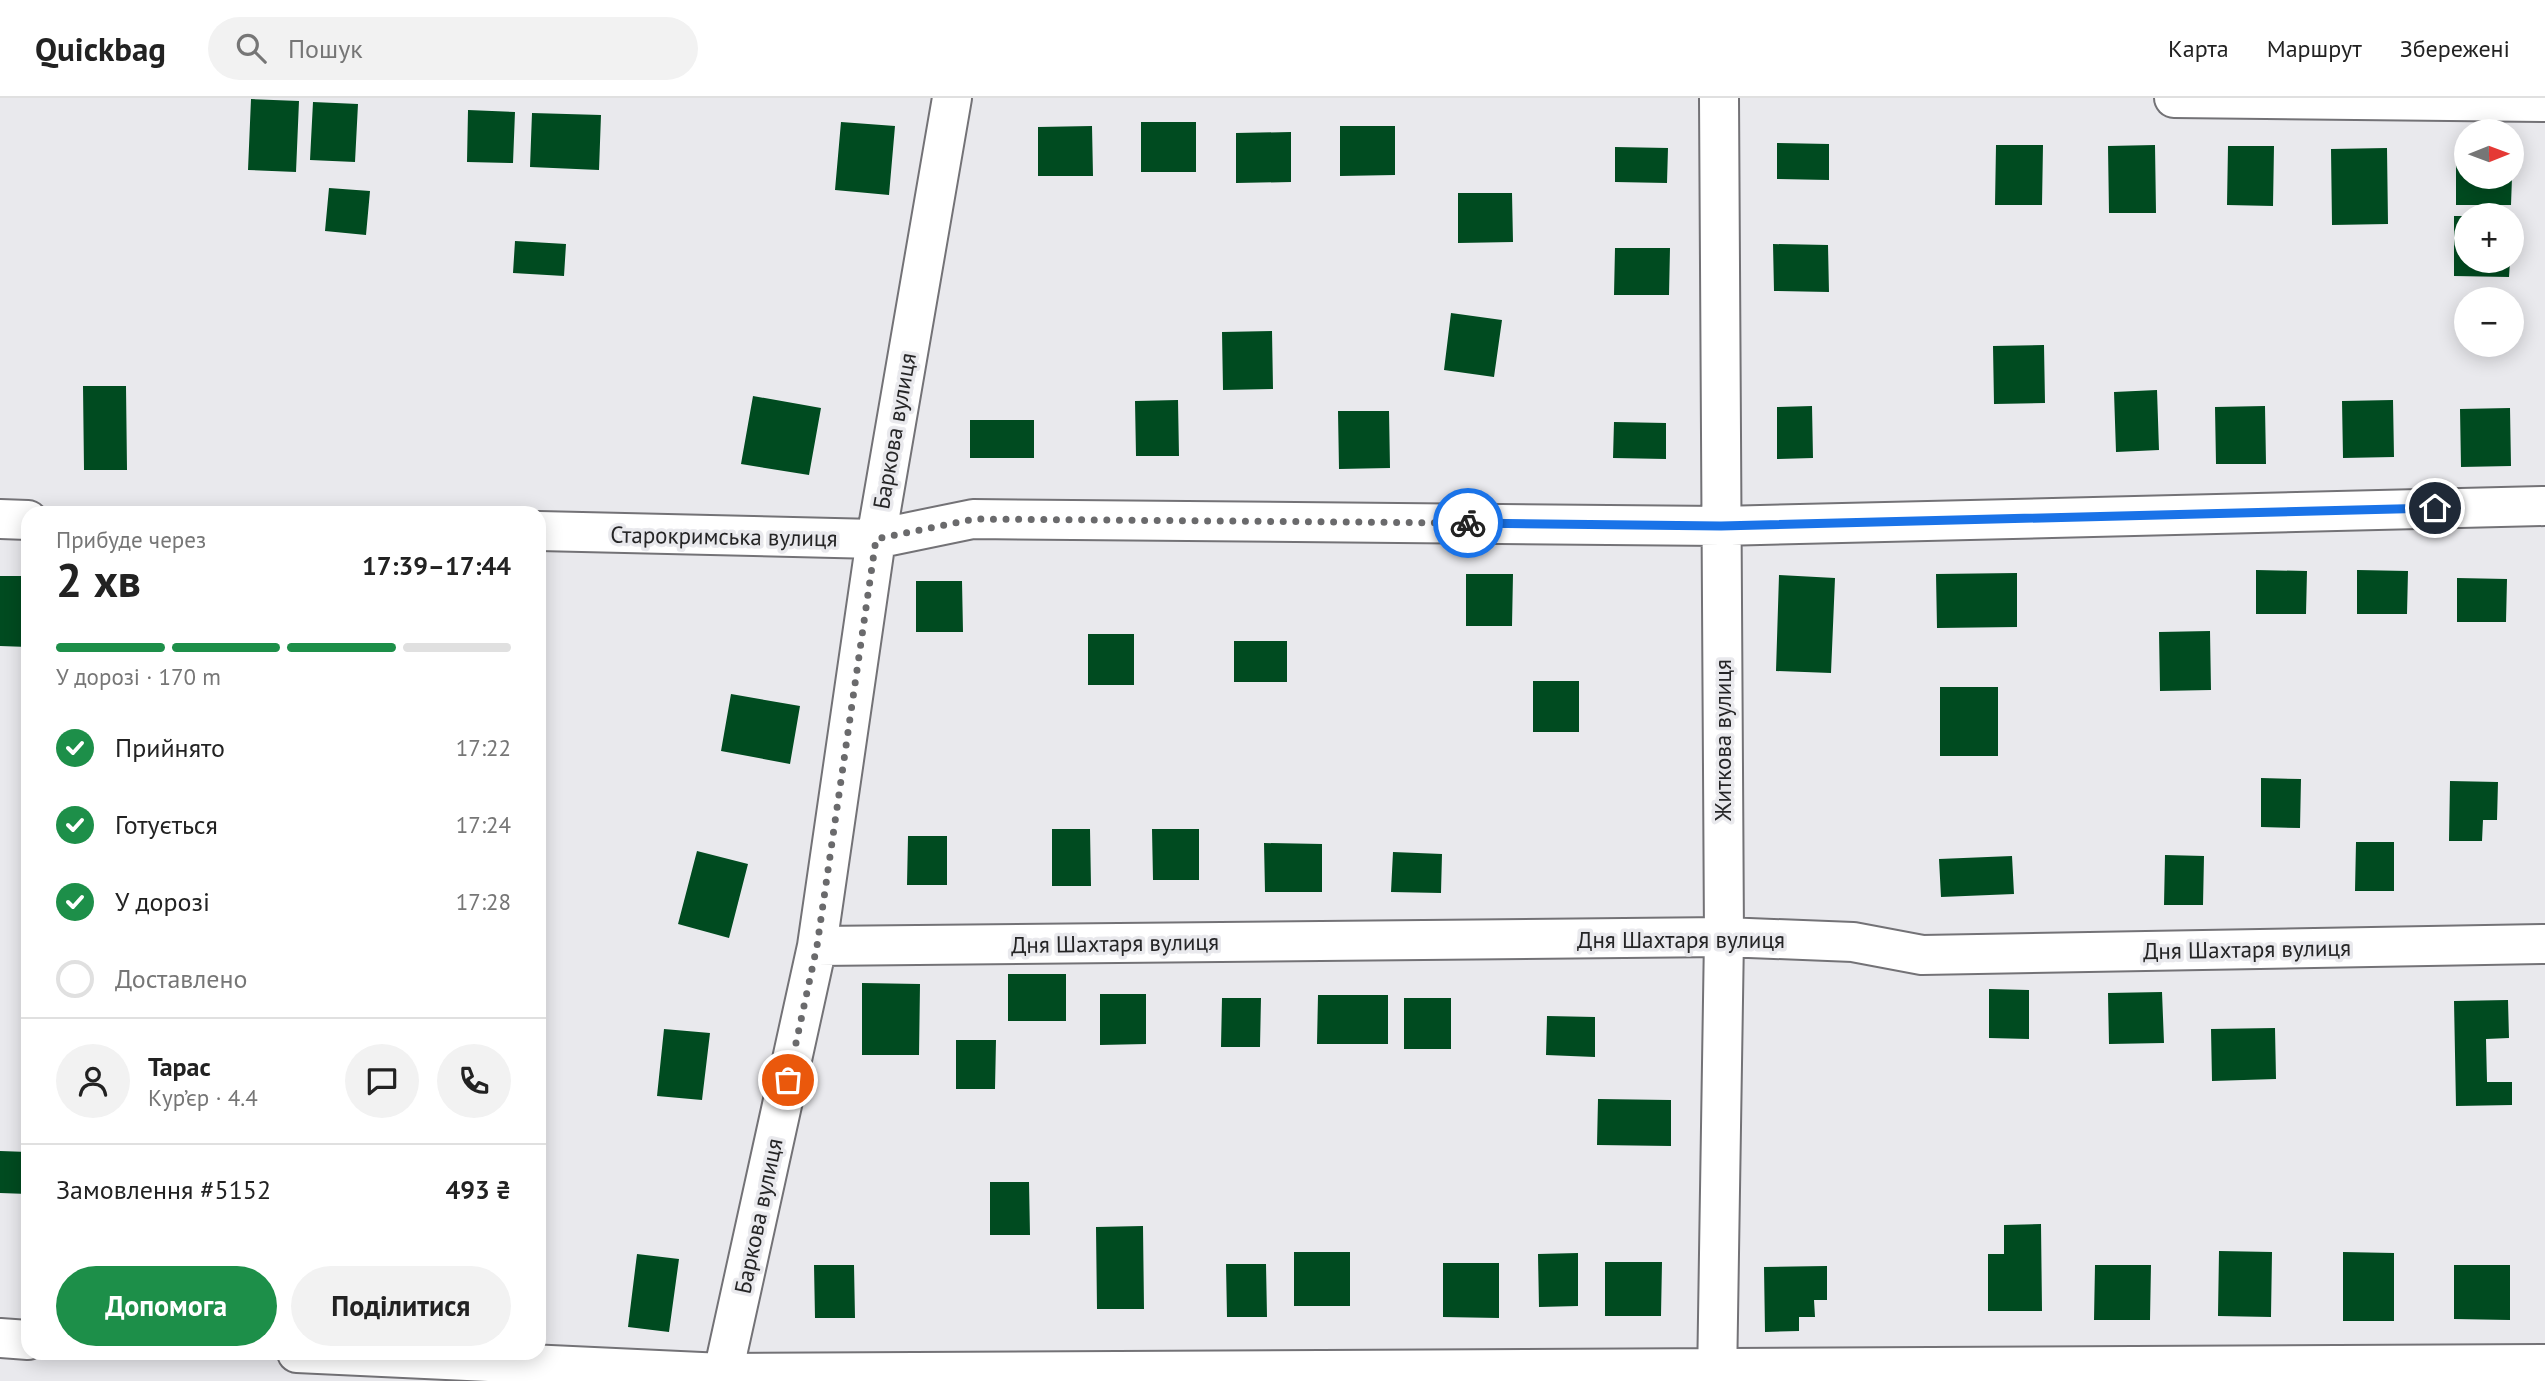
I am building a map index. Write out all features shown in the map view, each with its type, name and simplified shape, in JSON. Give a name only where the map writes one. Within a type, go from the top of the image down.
[{"type":"street","name":"Баркова вулиця","points":[[721,1377],[817,946],[876,539],[952,98]]},
{"type":"street","name":"Житкова вулиця","points":[[1717,1375],[1724,937],[1719,98]]},
{"type":"street","points":[[2174,98],[2545,102]]},
{"type":"street","name":"Старокримська вулиця","points":[[546,531],[876,539],[974,519],[1721,526],[2545,506]]},
{"type":"street","points":[[0,519],[21,520]]},
{"type":"street","name":"Дня Шахтаря вулиця","points":[[817,946],[1724,937],[1853,942],[1922,955],[2545,944]]},
{"type":"street","points":[[0,1338],[21,1340]]},
{"type":"street","points":[[421,1360],[721,1377],[1717,1375],[2545,1364]]},
{"type":"building","points":[[251,99],[299,101],[296,172],[248,170]]},
{"type":"building","points":[[313,102],[358,104],[355,162],[310,160]]},
{"type":"building","points":[[468,110],[515,112],[513,163],[467,162]]},
{"type":"building","points":[[532,113],[601,115],[599,170],[530,167]]},
{"type":"building","points":[[841,122],[895,126],[889,195],[835,190]]},
{"type":"building","points":[[1141,122],[1196,122],[1196,172],[1141,172]]},
{"type":"building","points":[[1092,126],[1093,176],[1038,176],[1038,127]]},
{"type":"building","points":[[1340,126],[1395,126],[1395,175],[1340,176]]},
{"type":"building","points":[[1291,132],[1291,182],[1236,183],[1236,133]]},
{"type":"building","points":[[1777,143],[1829,144],[1829,180],[1777,179]]},
{"type":"building","points":[[1996,145],[2043,145],[2042,205],[1995,205]]},
{"type":"building","points":[[2155,145],[2156,213],[2109,213],[2108,146]]},
{"type":"building","points":[[2228,146],[2274,146],[2273,206],[2227,205]]},
{"type":"building","points":[[1615,147],[1668,148],[1667,183],[1615,182]]},
{"type":"building","points":[[2387,148],[2388,224],[2332,225],[2331,149]]},
{"type":"building","points":[[329,188],[370,191],[366,235],[325,231]]},
{"type":"building","points":[[2456,189],[2512,189],[2511,203],[2456,203]]},
{"type":"building","points":[[1458,193],[1512,193],[1513,242],[1458,243]]},
{"type":"building","points":[[515,241],[566,244],[564,276],[513,273]]},
{"type":"building","points":[[1773,244],[1828,245],[1829,292],[1774,291]]},
{"type":"building","points":[[1615,248],[1670,248],[1669,295],[1614,295]]},
{"type":"building","points":[[2454,273],[2509,273],[2509,277],[2454,276]]},
{"type":"building","points":[[1451,313],[1502,320],[1494,377],[1444,370]]},
{"type":"building","points":[[1272,331],[1273,389],[1223,390],[1222,332]]},
{"type":"building","points":[[2044,345],[2045,403],[1994,404],[1993,346]]},
{"type":"building","points":[[83,386],[126,386],[127,470],[84,470]]},
{"type":"building","points":[[2157,390],[2159,450],[2116,452],[2114,392]]},
{"type":"building","points":[[753,396],[821,408],[809,475],[741,464]]},
{"type":"building","points":[[1178,400],[1179,456],[1136,456],[1135,401]]},
{"type":"building","points":[[2393,400],[2394,457],[2343,458],[2342,401]]},
{"type":"building","points":[[1812,406],[1813,458],[1777,459],[1777,407]]},
{"type":"building","points":[[2265,406],[2266,464],[2216,464],[2215,407]]},
{"type":"building","points":[[2510,408],[2511,466],[2461,467],[2460,409]]},
{"type":"building","points":[[1338,411],[1389,411],[1390,468],[1339,469]]},
{"type":"building","points":[[970,420],[1034,420],[1034,458],[970,458]]},
{"type":"building","points":[[1614,422],[1666,423],[1666,459],[1613,458]]},
{"type":"building","points":[[2256,570],[2307,571],[2306,614],[2256,614]]},
{"type":"building","points":[[2357,570],[2408,571],[2407,614],[2357,614]]},
{"type":"building","points":[[2017,573],[2017,627],[1937,628],[1936,574]]},
{"type":"building","points":[[1466,574],[1513,574],[1512,626],[1466,626]]},
{"type":"building","points":[[1779,575],[1835,578],[1831,673],[1776,671]]},
{"type":"building","points":[[0,576],[21,576],[21,647],[0,646]]},
{"type":"building","points":[[2457,578],[2507,579],[2506,622],[2457,622]]},
{"type":"building","points":[[916,581],[962,581],[963,632],[916,632]]},
{"type":"building","points":[[2210,631],[2211,690],[2160,691],[2159,632]]},
{"type":"building","points":[[1088,634],[1134,634],[1134,685],[1088,685]]},
{"type":"building","points":[[1234,641],[1287,641],[1287,682],[1234,682]]},
{"type":"building","points":[[1533,681],[1579,681],[1579,732],[1533,732]]},
{"type":"building","points":[[1940,687],[1998,687],[1998,756],[1940,756]]},
{"type":"building","points":[[731,694],[800,706],[790,764],[721,751]]},
{"type":"building","points":[[2261,778],[2301,779],[2300,828],[2261,827]]},
{"type":"building","points":[[2450,781],[2498,782],[2497,820],[2483,820],[2482,841],[2449,841]]},
{"type":"building","points":[[1052,829],[1090,829],[1091,886],[1052,886]]},
{"type":"building","points":[[1152,829],[1199,829],[1199,880],[1153,880]]},
{"type":"building","points":[[908,836],[947,836],[947,885],[907,885]]},
{"type":"building","points":[[2356,842],[2394,842],[2394,891],[2355,891]]},
{"type":"building","points":[[1264,843],[1322,844],[1322,892],[1265,892]]},
{"type":"building","points":[[697,851],[748,864],[729,938],[678,924]]},
{"type":"building","points":[[1393,852],[1442,854],[1441,893],[1391,892]]},
{"type":"building","points":[[2165,855],[2204,856],[2203,905],[2164,905]]},
{"type":"building","points":[[2012,856],[2014,894],[1941,897],[1939,859]]},
{"type":"building","points":[[1008,974],[1066,974],[1066,1021],[1008,1021]]},
{"type":"building","points":[[862,983],[920,984],[919,1055],[862,1055]]},
{"type":"building","points":[[1989,989],[2029,990],[2029,1039],[1989,1038]]},
{"type":"building","points":[[2162,992],[2164,1043],[2109,1044],[2108,993]]},
{"type":"building","points":[[1100,994],[1146,994],[1146,1044],[1100,1045]]},
{"type":"building","points":[[1318,995],[1388,995],[1388,1044],[1317,1044]]},
{"type":"building","points":[[1222,998],[1261,998],[1260,1047],[1221,1047]]},
{"type":"building","points":[[1404,998],[1451,998],[1451,1049],[1404,1049]]},
{"type":"building","points":[[2508,1000],[2509,1038],[2486,1039],[2487,1082],[2512,1082],[2512,1105],[2456,1106],[2454,1001]]},
{"type":"building","points":[[1547,1016],[1595,1017],[1595,1057],[1546,1055]]},
{"type":"building","points":[[2275,1028],[2276,1079],[2212,1081],[2211,1029]]},
{"type":"building","points":[[664,1029],[710,1033],[702,1100],[657,1096]]},
{"type":"building","points":[[956,1040],[996,1040],[995,1089],[956,1089]]},
{"type":"building","points":[[1598,1099],[1671,1100],[1671,1146],[1597,1145]]},
{"type":"building","points":[[0,1151],[21,1152],[21,1194],[0,1193]]},
{"type":"building","points":[[990,1182],[1029,1182],[1030,1235],[990,1235]]},
{"type":"building","points":[[2041,1224],[2042,1311],[1988,1311],[1988,1254],[2004,1254],[2004,1225]]},
{"type":"building","points":[[1143,1226],[1144,1309],[1097,1309],[1096,1227]]},
{"type":"building","points":[[2219,1251],[2272,1252],[2271,1317],[2218,1316]]},
{"type":"building","points":[[1294,1252],[1350,1252],[1350,1306],[1294,1306]]},
{"type":"building","points":[[2343,1252],[2394,1253],[2394,1321],[2343,1321]]},
{"type":"building","points":[[1578,1253],[1578,1306],[1539,1307],[1538,1254]]},
{"type":"building","points":[[637,1254],[679,1259],[669,1332],[628,1327]]},
{"type":"building","points":[[1605,1262],[1662,1262],[1661,1316],[1605,1316]]},
{"type":"building","points":[[1443,1263],[1499,1263],[1499,1318],[1443,1317]]},
{"type":"building","points":[[1226,1264],[1266,1264],[1267,1317],[1227,1317]]},
{"type":"building","points":[[814,1265],[854,1265],[855,1318],[815,1318]]},
{"type":"building","points":[[2095,1265],[2151,1265],[2150,1320],[2094,1320]]},
{"type":"building","points":[[2454,1265],[2510,1265],[2510,1320],[2454,1319]]},
{"type":"building","points":[[1827,1266],[1827,1300],[1814,1300],[1815,1317],[1799,1317],[1799,1331],[1765,1332],[1764,1267]]},
{"type":"way so far","points":[[788,1080],[817,946],[876,539],[974,519],[1468,523]]},
{"type":"route","points":[[1468,523],[1721,526],[2435,508]]}]
